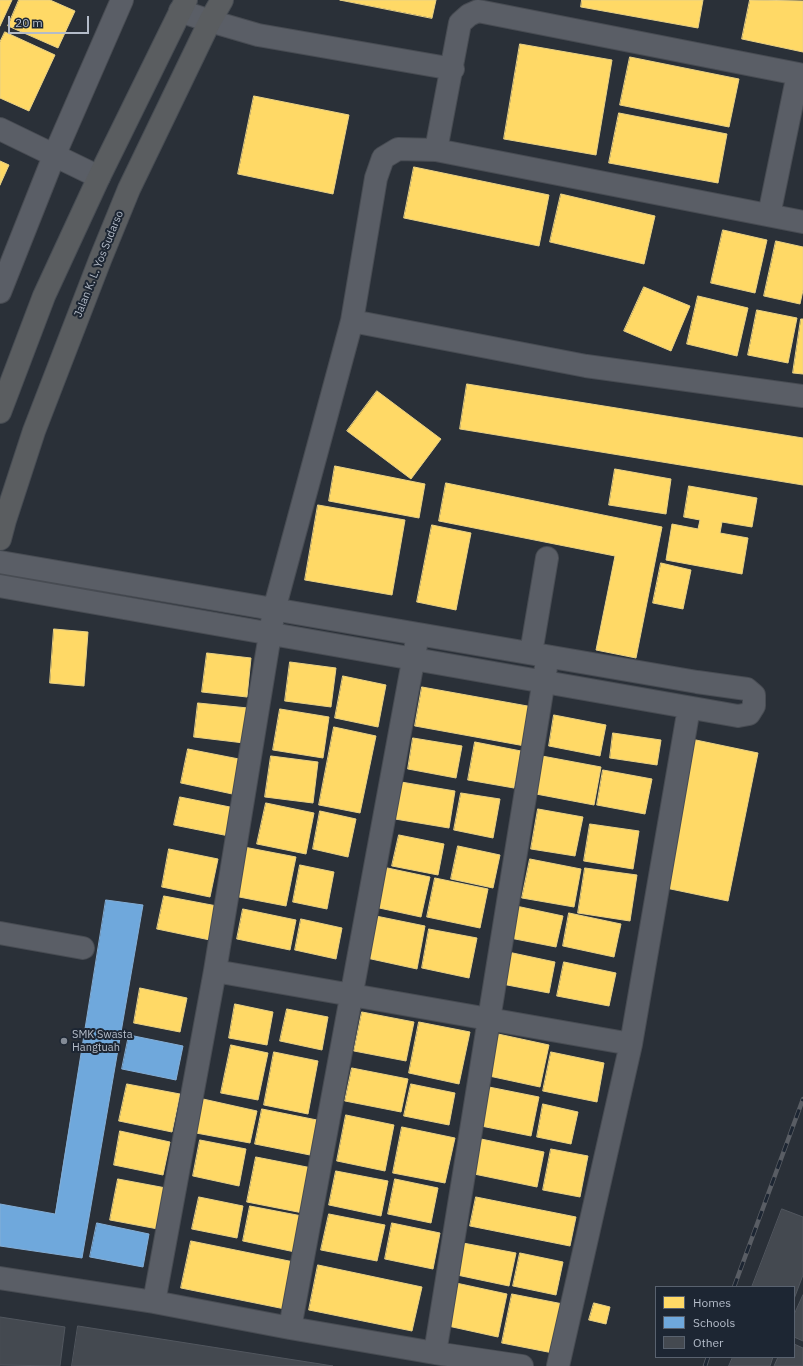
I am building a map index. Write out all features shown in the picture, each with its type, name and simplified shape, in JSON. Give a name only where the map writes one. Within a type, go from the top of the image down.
[{"type":"highway","name":"Jalan K. L. Yos Sudarso","points":[[0,539],[34,431],[97,267],[129,189],[210,21],[222,0]]},
{"type":"highway","points":[[0,412],[44,296],[99,177],[183,5]]},
{"type":"street","points":[[0,292],[54,156],[122,0]]},
{"type":"street","points":[[183,5],[210,21],[258,34],[453,69]]},
{"type":"street","points":[[436,150],[453,69],[460,23],[469,15],[478,11],[800,75],[769,215]]},
{"type":"street","points":[[0,129],[99,177]]},
{"type":"street","points":[[154,1302],[215,971],[274,610],[352,321],[376,178],[383,158],[398,149],[436,150],[803,222]]},
{"type":"street","points":[[352,321],[586,366],[803,396]]},
{"type":"street","points":[[435,1353],[544,682],[540,655],[547,558]]},
{"type":"street","points":[[0,562],[697,682],[747,689],[754,695],[754,706],[749,714],[738,716],[0,586]]},
{"type":"street","points":[[290,1328],[418,634]]},
{"type":"street","points":[[558,1366],[630,1044],[689,708]]},
{"type":"street","points":[[0,933],[83,948]]},
{"type":"street","points":[[215,971],[630,1044]]},
{"type":"street","points":[[0,1278],[154,1302],[290,1328],[435,1353],[522,1366]]},
{"type":"building: Homes","points":[[0,0],[12,0],[0,26]]},
{"type":"building: Homes","points":[[19,0],[50,0],[75,11],[58,48],[8,26]]},
{"type":"building: Homes","points":[[340,0],[436,0],[432,18]]},
{"type":"building: Homes","points":[[582,0],[703,0],[698,28],[581,7]]},
{"type":"building: Homes","points":[[750,0],[803,1],[803,52],[742,39]]},
{"type":"building: Homes","points":[[5,32],[55,55],[29,111],[0,98],[0,42]]},
{"type":"building: Homes","points":[[520,44],[612,60],[596,155],[504,139]]},
{"type":"building: Homes","points":[[630,57],[739,79],[729,127],[620,105]]},
{"type":"building: Homes","points":[[254,96],[349,115],[333,194],[238,174]]},
{"type":"building: Homes","points":[[619,113],[727,134],[718,183],[609,163]]},
{"type":"building: Homes","points":[[0,161],[9,165],[0,185]]},
{"type":"building: Homes","points":[[414,167],[549,195],[539,246],[404,218]]},
{"type":"building: Homes","points":[[561,194],[655,216],[644,264],[550,242]]},
{"type":"building: Homes","points":[[723,230],[767,240],[755,293],[711,283]]},
{"type":"building: Homes","points":[[776,241],[803,247],[803,290],[800,304],[764,296]]},
{"type":"building: Homes","points":[[644,287],[690,306],[671,351],[624,331]]},
{"type":"building: Homes","points":[[698,296],[748,308],[737,356],[687,344]]},
{"type":"building: Homes","points":[[757,310],[797,318],[788,363],[748,355]]},
{"type":"building: Homes","points":[[801,319],[803,319],[803,374],[793,373]]},
{"type":"building: Homes","points":[[467,384],[803,438],[803,485],[460,429]]},
{"type":"building: Homes","points":[[377,391],[441,439],[411,479],[347,431]]},
{"type":"building: Homes","points":[[335,466],[425,484],[419,518],[329,501]]},
{"type":"building: Homes","points":[[615,469],[671,479],[666,514],[609,505]]},
{"type":"building: Homes","points":[[446,483],[662,527],[636,658],[596,650],[615,556],[439,521]]},
{"type":"building: Homes","points":[[689,486],[757,498],[752,527],[722,522],[720,533],[748,538],[742,574],[666,560],[672,524],[698,529],[700,520],[684,517]]},
{"type":"building: Homes","points":[[318,505],[405,520],[392,595],[305,580]]},
{"type":"building: Homes","points":[[432,525],[471,533],[456,610],[417,602]]},
{"type":"building: Homes","points":[[661,563],[691,570],[683,609],[653,603]]},
{"type":"building: Homes","points":[[54,629],[88,632],[84,686],[50,683]]},
{"type":"building: Homes","points":[[207,653],[251,658],[247,697],[202,692]]},
{"type":"building: Homes","points":[[290,662],[336,668],[331,707],[285,701]]},
{"type":"building: Homes","points":[[343,676],[386,685],[378,727],[335,718]]},
{"type":"building: Homes","points":[[422,687],[533,707],[525,746],[415,726]]},
{"type":"building: Homes","points":[[198,703],[248,708],[244,743],[194,737]]},
{"type":"building: Homes","points":[[280,709],[329,717],[323,758],[273,750]]},
{"type":"building: Homes","points":[[554,715],[606,725],[600,756],[549,746]]},
{"type":"building: Homes","points":[[334,727],[376,736],[360,813],[319,805]]},
{"type":"building: Homes","points":[[613,733],[661,740],[657,765],[610,758]]},
{"type":"building: Homes","points":[[413,738],[462,746],[456,778],[408,769]]},
{"type":"building: Homes","points":[[691,739],[758,753],[728,901],[661,887]]},
{"type":"building: Homes","points":[[475,742],[521,751],[514,788],[468,780]]},
{"type":"building: Homes","points":[[188,749],[244,760],[237,795],[181,783]]},
{"type":"building: Homes","points":[[271,756],[318,762],[313,803],[265,797]]},
{"type":"building: Homes","points":[[542,756],[601,767],[594,805],[536,794]]},
{"type":"building: Homes","points":[[603,770],[652,779],[645,814],[597,805]]},
{"type":"building: Homes","points":[[401,782],[455,791],[449,828],[395,819]]},
{"type":"building: Homes","points":[[461,793],[500,799],[493,838],[454,830]]},
{"type":"building: Homes","points":[[180,797],[235,808],[229,836],[174,825]]},
{"type":"building: Homes","points":[[266,803],[314,813],[306,854],[257,844]]},
{"type":"building: Homes","points":[[538,809],[583,817],[575,856],[531,849]]},
{"type":"building: Homes","points":[[320,811],[356,819],[348,857],[313,849]]},
{"type":"building: Homes","points":[[590,824],[639,831],[633,869],[584,861]]},
{"type":"building: Homes","points":[[399,835],[444,844],[438,875],[392,866]]},
{"type":"building: Homes","points":[[458,846],[500,855],[493,888],[451,879]]},
{"type":"building: Homes","points":[[244,847],[296,857],[286,906],[234,896]]},
{"type":"building: Homes","points":[[169,849],[218,859],[210,897],[162,887]]},
{"type":"building: Homes","points":[[530,859],[581,869],[574,907],[522,898]]},
{"type":"building: Homes","points":[[300,865],[334,872],[327,909],[293,902]]},
{"type":"building: Homes","points":[[378,866],[430,877],[421,917],[370,906]]},
{"type":"building: Homes","points":[[585,868],[637,875],[630,921],[578,913]]},
{"type":"building: Homes","points":[[435,878],[488,889],[480,928],[427,917]]},
{"type":"building: Homes","points":[[164,896],[217,906],[210,940],[157,929]]},
{"type":"building: Homes","points":[[516,906],[563,916],[556,947],[510,938]]},
{"type":"building: Homes","points":[[243,909],[296,920],[290,950],[237,939]]},
{"type":"building: Homes","points":[[569,913],[621,924],[614,957],[563,946]]},
{"type":"building: Homes","points":[[371,915],[425,926],[417,969],[362,957]]},
{"type":"building: Homes","points":[[301,919],[342,928],[336,959],[295,950]]},
{"type":"building: Homes","points":[[429,929],[477,938],[469,978],[422,968]]},
{"type":"building: Homes","points":[[508,952],[555,962],[549,993],[502,984]]},
{"type":"building: Homes","points":[[564,962],[616,973],[609,1006],[557,996]]},
{"type":"building: Homes","points":[[140,988],[187,998],[180,1032],[134,1023]]},
{"type":"building: Homes","points":[[235,1004],[273,1012],[267,1045],[229,1038]]},
{"type":"building: Homes","points":[[287,1009],[328,1017],[322,1050],[280,1041]]},
{"type":"building: Homes","points":[[362,1012],[414,1022],[406,1061],[354,1051]]},
{"type":"building: Homes","points":[[419,1022],[470,1032],[459,1084],[409,1073]]},
{"type":"building: Homes","points":[[498,1034],[549,1045],[540,1087],[489,1076]]},
{"type":"building: Homes","points":[[231,1045],[268,1053],[258,1100],[221,1093]]},
{"type":"building: Homes","points":[[274,1052],[318,1061],[308,1114],[264,1105]]},
{"type":"building: Homes","points":[[551,1052],[604,1063],[597,1102],[543,1091]]},
{"type":"building: Homes","points":[[352,1068],[408,1079],[401,1112],[345,1101]]},
{"type":"building: Homes","points":[[127,1084],[180,1094],[172,1132],[119,1121]]},
{"type":"building: Homes","points":[[411,1084],[455,1093],[449,1125],[404,1116]]},
{"type":"building: Homes","points":[[489,1087],[539,1097],[531,1136],[481,1126]]},
{"type":"building: Homes","points":[[203,1099],[257,1111],[250,1143],[196,1133]]},
{"type":"building: Homes","points":[[543,1104],[578,1112],[571,1144],[537,1137]]},
{"type":"building: Homes","points":[[262,1109],[317,1120],[310,1155],[255,1144]]},
{"type":"building: Homes","points":[[346,1115],[394,1125],[385,1171],[337,1161]]},
{"type":"building: Homes","points":[[402,1127],[455,1138],[445,1183],[393,1173]]},
{"type":"building: Homes","points":[[120,1131],[170,1142],[163,1175],[114,1165]]},
{"type":"building: Homes","points":[[481,1139],[544,1152],[537,1187],[474,1174]]},
{"type":"building: Homes","points":[[200,1140],[246,1149],[239,1186],[193,1176]]},
{"type":"building: Homes","points":[[551,1149],[588,1156],[580,1197],[543,1190]]},
{"type":"building: Homes","points":[[256,1157],[312,1168],[303,1213],[247,1202]]},
{"type":"building: Homes","points":[[336,1171],[388,1181],[381,1216],[329,1205]]},
{"type":"building: Homes","points":[[118,1179],[166,1188],[158,1229],[110,1220]]},
{"type":"building: Homes","points":[[395,1179],[438,1188],[431,1223],[388,1214]]},
{"type":"building: Homes","points":[[199,1197],[243,1206],[237,1238],[192,1229]]},
{"type":"building: Homes","points":[[476,1197],[576,1217],[570,1246],[470,1226]]},
{"type":"building: Homes","points":[[250,1206],[302,1216],[295,1252],[243,1241]]},
{"type":"building: Homes","points":[[329,1214],[385,1225],[377,1261],[321,1250]]},
{"type":"building: Homes","points":[[392,1223],[440,1233],[433,1269],[385,1259]]},
{"type":"building: Homes","points":[[191,1241],[294,1262],[285,1309],[181,1288]]},
{"type":"building: Homes","points":[[463,1243],[516,1253],[509,1286],[457,1275]]},
{"type":"building: Homes","points":[[520,1253],[563,1262],[556,1295],[513,1286]]},
{"type":"building: Homes","points":[[318,1265],[422,1287],[412,1331],[309,1310]]},
{"type":"building: Homes","points":[[456,1283],[507,1294],[498,1337],[448,1326]]},
{"type":"building: Homes","points":[[512,1294],[563,1304],[553,1353],[502,1343]]},
{"type":"building: Homes","points":[[594,1303],[610,1307],[606,1324],[589,1320]]},
{"type":"building: Schools","points":[[106,900],[143,905],[82,1258],[0,1246],[0,1204],[55,1214]]},
{"type":"building: Schools","points":[[129,1035],[183,1046],[176,1080],[122,1069]]},
{"type":"building: Schools","points":[[97,1223],[149,1234],[143,1267],[90,1257]]},
{"type":"building: Other","points":[[782,1209],[803,1217],[803,1275],[795,1296],[795,1286],[752,1286]]},
{"type":"building: Other","points":[[803,1295],[803,1341],[795,1337],[795,1313]]},
{"type":"building: Other","points":[[0,1317],[65,1327],[60,1366],[0,1365]]},
{"type":"building: Other","points":[[78,1326],[333,1366],[72,1366]]},
{"type":"building: Other","points":[[795,1344],[803,1348],[803,1366],[774,1366],[778,1358],[795,1358]]},
{"type":"building: Other","points":[[733,1358],[773,1358],[770,1366],[729,1366]]},
{"type":"railway","points":[[734,1286],[803,1099]]},
{"type":"railway","points":[[705,1366],[708,1358]]},
{"type":"place","name":"SMK Swasta Hangtuah","points":[[64,1041]]}]
